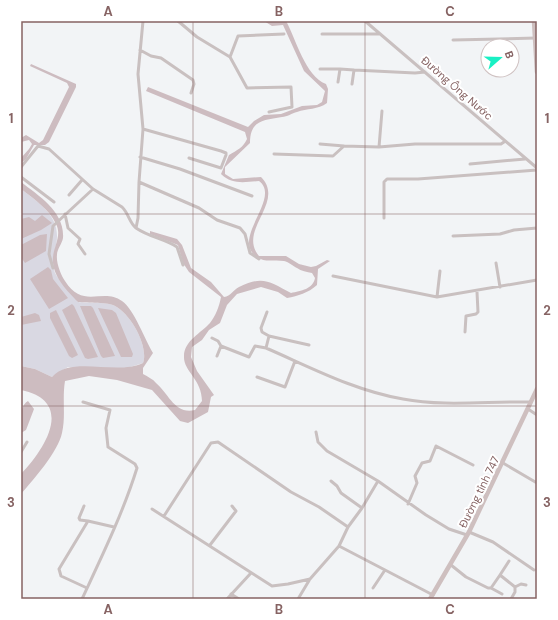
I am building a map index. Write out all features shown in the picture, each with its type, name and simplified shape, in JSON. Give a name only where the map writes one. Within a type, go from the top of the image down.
[{"type":"main road","points":[[534,21],[537,72]]},
{"type":"main road","name":"Đường tỉnh 747","points":[[431,598],[468,533],[503,463],[537,389]]},
{"type":"street","points":[[136,228],[138,218],[140,157],[143,129],[138,74],[143,21]]},
{"type":"street","points":[[178,21],[215,50],[230,57],[247,88],[291,87],[292,107],[284,110],[269,112]]},
{"type":"street","name":"Đường Ống Nước","points":[[365,21],[537,169]]},
{"type":"street","points":[[230,57],[238,36],[284,34]]},
{"type":"street","points":[[322,34],[380,34]]},
{"type":"street","points":[[453,40],[536,38]]},
{"type":"street","points":[[140,50],[150,56],[161,58],[192,80],[194,84],[191,93]]},
{"type":"street","points":[[320,69],[415,73],[425,72]]},
{"type":"street","points":[[338,82],[340,69]]},
{"type":"street","points":[[352,84],[354,70]]},
{"type":"street","points":[[379,147],[382,111]]},
{"type":"street","points":[[143,129],[226,153],[221,168],[189,158]]},
{"type":"street","points":[[320,144],[379,147],[415,144],[494,144],[504,142]]},
{"type":"street","points":[[21,167],[38,146],[43,146],[56,155],[92,189],[122,207],[126,211],[129,221],[136,228],[155,239],[174,246],[183,265]]},
{"type":"street","points":[[274,154],[333,156],[344,146]]},
{"type":"street","points":[[140,157],[180,169],[252,196]]},
{"type":"street","points":[[470,164],[525,159]]},
{"type":"street","points":[[384,218],[384,182],[387,179],[418,179],[537,169]]},
{"type":"street","points":[[21,177],[54,202]]},
{"type":"street","points":[[69,195],[82,180]]},
{"type":"street","points":[[139,182],[199,208],[217,220],[240,228],[245,234],[250,253],[259,259]]},
{"type":"street","points":[[53,268],[49,254],[54,224],[92,189]]},
{"type":"street","points":[[64,215],[68,228],[80,239],[78,244],[85,254]]},
{"type":"street","points":[[453,236],[500,234],[514,230],[537,228]]},
{"type":"street","points":[[496,263],[500,287]]},
{"type":"street","points":[[438,297],[440,271]]},
{"type":"street","points":[[333,276],[438,297],[477,292],[537,280]]},
{"type":"street","points":[[465,332],[466,316],[476,314],[478,312],[477,292]]},
{"type":"street","points":[[267,312],[261,328],[262,332],[269,336],[309,346]]},
{"type":"street","points":[[266,348],[269,336]]},
{"type":"street","points":[[212,338],[218,341],[221,346],[248,357],[254,346],[266,348],[369,390],[402,399],[430,402],[531,402]]},
{"type":"street","points":[[217,356],[221,346]]},
{"type":"street","points":[[257,377],[285,387],[295,361]]},
{"type":"street","points":[[82,599],[130,491],[137,466],[108,447],[106,428],[110,410],[84,402]]},
{"type":"street","points":[[528,409],[537,414]]},
{"type":"street","points":[[316,432],[318,442],[327,451],[378,481],[408,504],[450,529],[468,533],[493,542],[534,570]]},
{"type":"street","points":[[21,452],[27,442]]},
{"type":"street","points":[[164,516],[211,443],[215,442],[224,445],[291,492],[319,507],[348,527]]},
{"type":"street","points":[[408,504],[417,483],[415,476],[422,463],[430,461],[436,446],[473,465]]},
{"type":"street","points":[[503,463],[537,483]]},
{"type":"street","points":[[331,481],[337,486],[341,493],[362,508]]},
{"type":"street","points":[[298,599],[310,579],[339,546],[348,527],[362,508],[378,481]]},
{"type":"street","points":[[84,506],[79,518],[80,520],[114,527]]},
{"type":"street","points":[[210,545],[233,517],[236,511],[232,506]]},
{"type":"street","points":[[152,509],[210,545],[251,573],[274,586],[310,579]]},
{"type":"street","points":[[87,588],[61,576],[59,569],[88,521]]},
{"type":"street","points":[[339,546],[385,570],[431,598]]},
{"type":"street","points":[[491,588],[509,561]]},
{"type":"street","points":[[451,565],[466,577],[502,594]]},
{"type":"street","points":[[373,588],[385,570]]},
{"type":"street","points":[[227,599],[251,573]]},
{"type":"street","points":[[500,575],[515,587]]},
{"type":"street","points":[[515,587],[521,584],[526,585]]},
{"type":"street","points":[[511,599],[515,592],[515,587]]},
{"type":"street","points":[[232,594],[237,598]]},
{"type":"shaded area","points":[[264,21],[286,21],[302,56],[312,73],[326,84],[328,89],[327,103],[320,107],[259,122],[252,130],[250,143],[225,167],[225,174],[233,179],[261,177],[267,187],[268,196],[266,206],[254,236],[254,246],[259,256],[286,256],[299,264],[311,267],[327,260],[330,261],[318,269],[317,285],[303,294],[287,298],[278,292],[261,287],[237,294],[227,305],[220,323],[209,330],[202,340],[192,347],[191,357],[197,371],[214,395],[211,397],[208,412],[188,423],[180,421],[152,390],[117,380],[89,376],[65,381],[63,427],[60,441],[56,449],[21,494],[21,474],[39,451],[46,439],[51,426],[51,415],[47,404],[38,396],[21,390],[21,366],[35,369],[52,377],[71,367],[82,366],[120,368],[132,366],[143,363],[144,356],[141,340],[137,332],[127,316],[121,310],[108,304],[78,302],[61,282],[57,276],[53,264],[58,228],[45,209],[21,189],[21,182],[43,199],[60,220],[63,229],[63,238],[57,253],[57,262],[65,281],[72,290],[79,294],[93,297],[115,297],[126,305],[135,318],[153,353],[143,368],[143,374],[153,380],[177,407],[182,409],[188,411],[195,410],[202,401],[199,387],[186,366],[184,356],[190,342],[212,320],[217,311],[221,297],[189,272],[183,263],[178,245],[150,234],[150,231],[177,239],[182,245],[191,268],[211,282],[224,297],[239,287],[254,281],[266,281],[291,293],[306,289],[314,282],[315,278],[312,273],[300,270],[284,261],[260,259],[250,249],[249,240],[265,198],[264,188],[259,181],[234,181],[225,178],[221,174],[229,155],[244,145],[247,139],[245,132],[146,91],[148,87],[248,127],[264,115],[281,114],[302,106],[317,105],[322,102],[325,91],[304,71],[283,25],[272,26]]},
{"type":"shaded area","points":[[31,64],[76,84],[76,87],[49,142],[45,145],[34,145],[26,159],[21,163],[21,158],[32,144],[29,140],[21,142],[21,138],[26,135],[39,143],[43,140],[69,87],[67,83],[30,66]]},
{"type":"shaded area","points":[[21,189],[36,200],[53,219],[57,235],[53,266],[57,277],[78,302],[103,303],[112,305],[121,310],[127,316],[141,340],[144,356],[143,363],[124,369],[68,367],[52,377],[35,369],[21,366]]},
{"type":"shaded area","points":[[42,215],[52,223],[21,239],[21,219],[29,217],[35,221]]},
{"type":"shaded area","points":[[47,234],[46,251],[25,263],[21,257],[21,245],[40,235]]},
{"type":"shaded area","points":[[48,267],[51,270],[53,279],[68,298],[49,309],[30,279]]},
{"type":"shaded area","points":[[72,304],[98,357],[88,359],[85,358],[62,310]]},
{"type":"shaded area","points":[[80,306],[91,306],[93,308],[115,356],[103,358],[101,356]]},
{"type":"shaded area","points":[[98,308],[112,310],[116,313],[133,354],[132,357],[121,357]]},
{"type":"shaded area","points":[[56,310],[78,355],[72,358],[69,356],[50,318],[50,313]]},
{"type":"shaded area","points":[[35,313],[39,315],[41,321],[21,325],[21,317]]},
{"type":"shaded area","points":[[28,401],[34,409],[26,430],[21,433],[21,411]]}]
